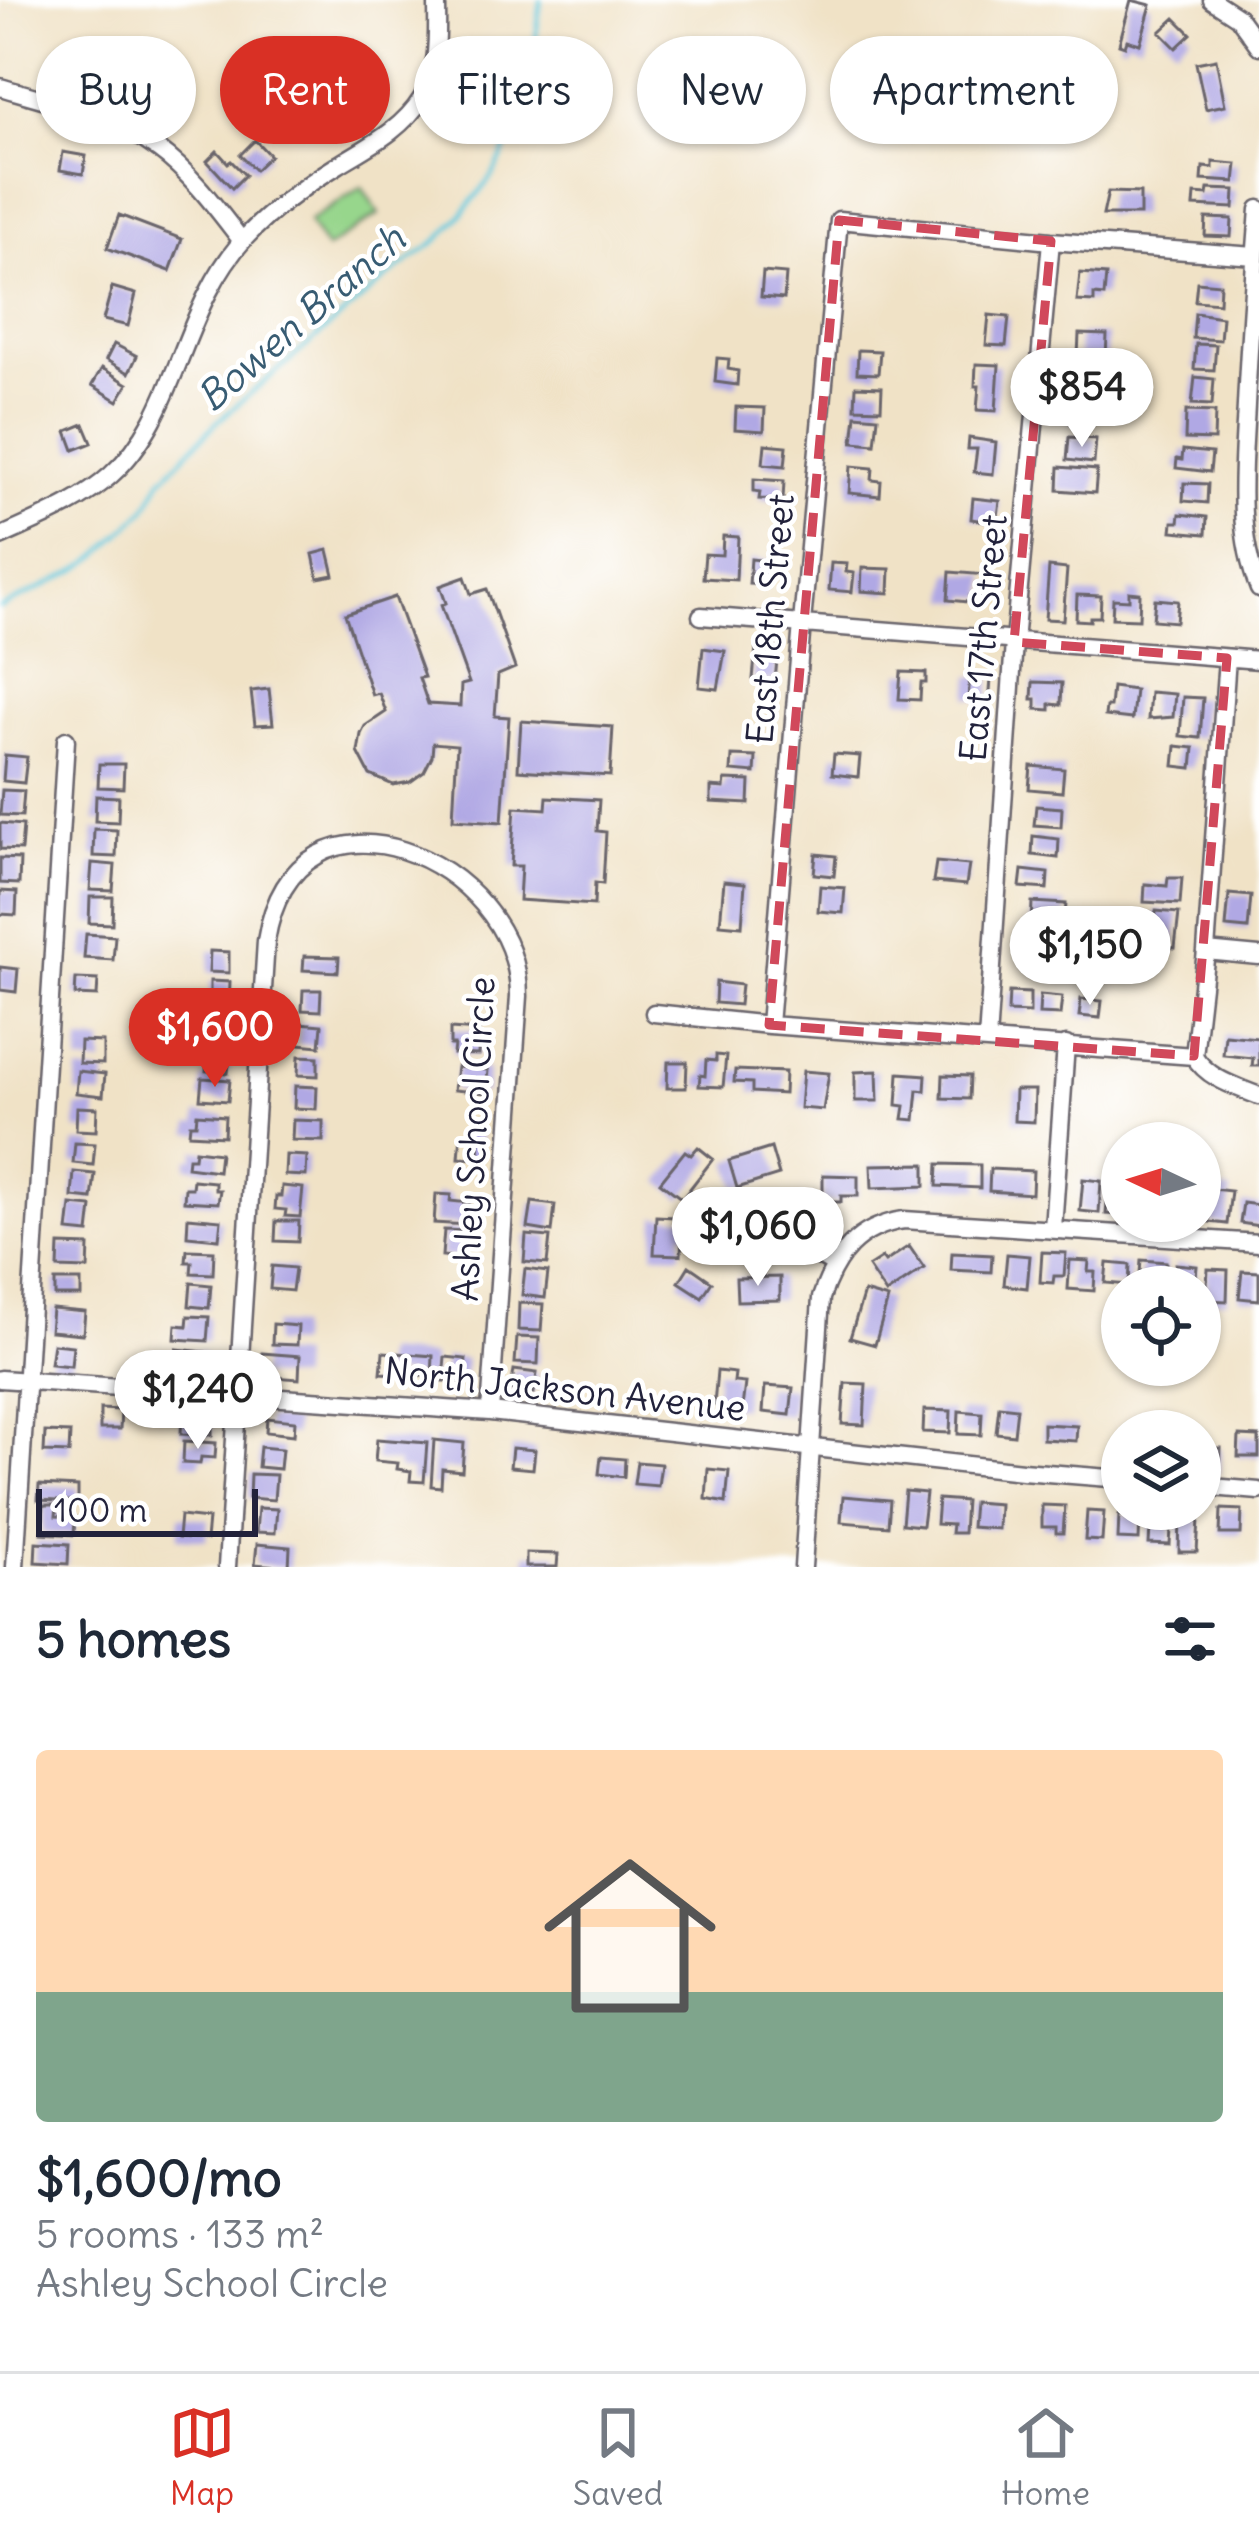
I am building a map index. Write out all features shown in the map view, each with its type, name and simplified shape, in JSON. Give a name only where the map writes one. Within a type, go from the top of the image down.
[{"type":"street","points":[[0,537],[86,495],[113,473],[158,410],[203,300],[242,241],[296,192],[384,137],[408,116],[434,70],[437,0]]},
{"type":"street","points":[[1212,0],[1238,17],[1259,46]]},
{"type":"street","points":[[0,87],[108,120],[160,151],[200,188],[242,241]]},
{"type":"street","points":[[1259,208],[1241,497],[1244,540],[1259,590]]},
{"type":"street","name":"East 18th Street","points":[[769,1025],[839,220],[1051,242]]},
{"type":"street","points":[[1051,242],[1255,256]]},
{"type":"street","name":"East 17th Street","points":[[987,1041],[1014,642],[1051,242]]},
{"type":"street","points":[[700,616],[1259,660]]},
{"type":"street","points":[[1227,658],[1195,1056],[1198,1064],[1221,1081],[1259,1096]]},
{"type":"street","points":[[15,1567],[66,740]]},
{"type":"street","name":"Ashley School Circle","points":[[226,1567],[269,922],[290,878],[328,850],[367,843],[411,852],[458,881],[491,916],[517,964],[519,996],[490,1412]]},
{"type":"street","points":[[1206,951],[1259,956]]},
{"type":"street","points":[[654,1013],[1195,1056]]},
{"type":"street","points":[[1053,1228],[1066,1045]]},
{"type":"street","points":[[802,1567],[821,1298],[833,1264],[847,1247],[889,1222],[929,1221],[1259,1244]]},
{"type":"street","points":[[738,1235],[778,1239],[833,1264]]},
{"type":"street","name":"North Jackson Avenue","points":[[0,1379],[490,1412],[1101,1477]]},
{"type":"street","points":[[1221,1488],[1259,1491]]},
{"type":"highlighted area","points":[[839,220],[1051,241],[1014,642],[1227,658],[1194,1056],[769,1025]]},
{"type":"green space","points":[[362,187],[379,214],[326,249],[308,222]]},
{"type":"building","points":[[1131,0],[1151,5],[1140,44],[1127,40],[1125,46],[1119,44]]},
{"type":"building","points":[[1175,18],[1191,34],[1176,48],[1160,32]]},
{"type":"building","points":[[1216,59],[1225,105],[1206,109],[1196,63]]},
{"type":"building","points":[[251,144],[259,144],[270,156],[255,170],[240,155]]},
{"type":"building","points":[[217,151],[245,175],[232,188],[207,161]]},
{"type":"building","points":[[63,152],[86,156],[83,174],[60,170]]},
{"type":"building","points":[[1213,162],[1237,164],[1235,182],[1202,180],[1203,167],[1213,168]]},
{"type":"building","points":[[1208,189],[1235,190],[1234,208],[1194,206],[1195,194],[1207,195]]},
{"type":"building","points":[[1108,192],[1140,193],[1140,215],[1103,215]]},
{"type":"building","points":[[119,215],[182,239],[170,271],[107,248]]},
{"type":"building","points":[[1206,218],[1232,219],[1231,237],[1205,236]]},
{"type":"building","points":[[763,272],[786,274],[784,299],[761,297]]},
{"type":"building","points":[[1080,273],[1106,275],[1104,296],[1094,295],[1094,302],[1077,301]]},
{"type":"building","points":[[1197,282],[1220,284],[1219,303],[1195,301]]},
{"type":"building","points":[[112,287],[136,294],[128,326],[103,320]]},
{"type":"building","points":[[1195,313],[1222,317],[1220,340],[1193,338]]},
{"type":"building","points":[[989,315],[1009,317],[1006,346],[986,345]]},
{"type":"building","points":[[1079,334],[1107,335],[1106,357],[1078,356]]},
{"type":"building","points":[[114,344],[137,356],[129,373],[106,360]]},
{"type":"building","points":[[1196,344],[1216,345],[1214,370],[1194,369]]},
{"type":"building","points":[[858,350],[880,351],[878,374],[857,373]]},
{"type":"building","points":[[717,358],[729,359],[728,369],[738,371],[737,385],[715,382]]},
{"type":"building","points":[[976,364],[999,365],[996,411],[977,410]]},
{"type":"building","points":[[1072,366],[1097,368],[1094,395],[1074,394]]},
{"type":"building","points":[[102,368],[128,384],[118,401],[92,385]]},
{"type":"building","points":[[1195,377],[1214,379],[1212,405],[1192,404]]},
{"type":"building","points":[[856,386],[882,387],[881,409],[855,408]]},
{"type":"building","points":[[1071,403],[1093,404],[1092,423],[1071,423]]},
{"type":"building","points":[[736,407],[765,408],[764,431],[735,429]]},
{"type":"building","points":[[1186,411],[1215,412],[1214,440],[1185,439]]},
{"type":"building","points":[[856,415],[878,417],[875,444],[853,442]]},
{"type":"building","points":[[84,424],[92,443],[74,450],[67,431]]},
{"type":"building","points":[[1069,437],[1096,439],[1094,463],[1067,460]]},
{"type":"building","points":[[969,438],[996,442],[993,474],[974,472],[977,449],[968,449]]},
{"type":"building","points":[[765,444],[787,446],[785,466],[763,464]]},
{"type":"building","points":[[1183,450],[1212,453],[1210,472],[1176,468]]},
{"type":"building","points":[[851,466],[873,468],[872,480],[881,481],[880,496],[849,493]]},
{"type":"building","points":[[1059,467],[1097,470],[1095,493],[1058,490]]},
{"type":"building","points":[[754,479],[784,481],[783,500],[759,499]]},
{"type":"building","points":[[1184,483],[1208,484],[1207,503],[1183,501]]},
{"type":"building","points":[[973,498],[1000,501],[998,516],[992,515],[992,522],[971,519]]},
{"type":"building","points":[[1180,514],[1207,517],[1206,534],[1172,531]]},
{"type":"building","points":[[723,536],[738,537],[736,580],[703,578],[705,554],[722,555]]},
{"type":"building","points":[[328,550],[334,575],[318,578],[313,554]]},
{"type":"building","points":[[751,559],[770,561],[768,585],[749,584]]},
{"type":"building","points":[[831,563],[847,564],[846,572],[854,573],[852,592],[829,590]]},
{"type":"building","points":[[1049,567],[1067,569],[1063,620],[1045,619]]},
{"type":"building","points":[[862,568],[890,569],[889,593],[861,591]]},
{"type":"building","points":[[950,572],[987,575],[985,597],[969,596],[968,602],[948,600]]},
{"type":"building","points":[[465,577],[471,594],[487,589],[515,668],[498,675],[495,716],[509,717],[502,822],[453,819],[457,745],[433,743],[424,772],[410,782],[393,785],[370,775],[358,752],[365,726],[386,712],[379,693],[372,695],[345,614],[395,597],[424,677],[419,678],[428,704],[460,706],[461,685],[469,683],[441,605],[446,603],[440,586]]},
{"type":"building","points":[[1129,592],[1140,593],[1139,619],[1112,618],[1113,599],[1129,600]]},
{"type":"building","points":[[1077,595],[1101,596],[1100,617],[1076,620]]},
{"type":"building","points":[[1155,599],[1178,601],[1176,622],[1153,620]]},
{"type":"building","points":[[756,647],[778,649],[775,681],[753,679]]},
{"type":"building","points":[[703,648],[725,651],[718,689],[699,687]]},
{"type":"building","points":[[901,672],[926,673],[920,700],[899,699]]},
{"type":"building","points":[[970,676],[991,678],[989,705],[968,698]]},
{"type":"building","points":[[1033,682],[1062,683],[1061,705],[1036,709]]},
{"type":"building","points":[[1112,687],[1135,690],[1132,719],[1105,716]]},
{"type":"building","points":[[269,689],[273,724],[255,725],[251,691]]},
{"type":"building","points":[[1150,692],[1175,694],[1173,717],[1148,719]]},
{"type":"building","points":[[1183,697],[1203,698],[1200,738],[1180,736]]},
{"type":"building","points":[[521,721],[613,727],[610,776],[518,770]]},
{"type":"building","points":[[1176,746],[1194,748],[1192,768],[1174,766]]},
{"type":"building","points":[[834,754],[860,756],[858,777],[832,774]]},
{"type":"building","points":[[5,755],[27,757],[24,783],[3,781]]},
{"type":"building","points":[[732,756],[756,757],[755,773],[731,771]]},
{"type":"building","points":[[99,764],[124,764],[123,788],[98,787]]},
{"type":"building","points":[[1031,766],[1064,769],[1062,792],[1029,789]]},
{"type":"building","points":[[725,780],[750,781],[749,804],[711,802],[711,787],[724,788]]},
{"type":"building","points":[[2,790],[24,791],[22,816],[0,815]]},
{"type":"building","points":[[96,796],[119,797],[118,822],[95,821]]},
{"type":"building","points":[[547,797],[599,800],[597,831],[606,832],[603,884],[595,883],[594,905],[519,900],[521,866],[511,866],[515,807],[546,809]]},
{"type":"building","points":[[1036,806],[1062,808],[1061,827],[1034,825]]},
{"type":"building","points":[[0,823],[23,825],[21,850],[0,849]]},
{"type":"building","points":[[94,829],[117,830],[116,857],[93,856]]},
{"type":"building","points":[[1033,836],[1059,839],[1058,858],[1032,855]]},
{"type":"building","points":[[816,854],[836,856],[834,876],[814,874]]},
{"type":"building","points":[[0,858],[20,859],[19,884],[0,883]]},
{"type":"building","points":[[936,862],[969,865],[966,885],[933,882]]},
{"type":"building","points":[[92,863],[115,865],[113,891],[90,890]]},
{"type":"building","points":[[1022,870],[1048,873],[1047,889],[1020,887]]},
{"type":"building","points":[[1168,878],[1182,878],[1180,904],[1144,902],[1145,884],[1167,886]]},
{"type":"building","points":[[724,881],[745,883],[742,926],[720,924]]},
{"type":"building","points":[[820,886],[845,888],[843,913],[818,911]]},
{"type":"building","points":[[0,891],[17,892],[16,915],[0,914]]},
{"type":"building","points":[[1229,894],[1251,896],[1248,929],[1226,927]]},
{"type":"building","points":[[90,897],[113,897],[112,924],[89,923]]},
{"type":"building","points":[[1032,902],[1066,904],[1065,915],[1057,915],[1056,926],[1031,925]]},
{"type":"building","points":[[1156,911],[1179,913],[1175,948],[1153,945]]},
{"type":"building","points":[[86,934],[115,936],[113,960],[84,958]]},
{"type":"building","points":[[210,951],[229,952],[229,973],[209,972]]},
{"type":"building","points":[[304,956],[339,957],[338,972],[303,970]]},
{"type":"building","points":[[0,967],[18,969],[16,992],[0,990]]},
{"type":"building","points":[[76,979],[98,980],[97,996],[75,995]]},
{"type":"building","points":[[210,981],[230,982],[229,1007],[210,1006]]},
{"type":"building","points":[[716,982],[741,985],[739,1005],[715,1003]]},
{"type":"building","points":[[303,990],[321,990],[320,1011],[302,1010]]},
{"type":"building","points":[[1009,992],[1030,993],[1030,1013],[1008,1012]]},
{"type":"building","points":[[1040,995],[1062,997],[1060,1015],[1039,1014]]},
{"type":"building","points":[[1081,999],[1102,1001],[1100,1018],[1079,1016]]},
{"type":"building","points":[[300,1023],[322,1025],[320,1046],[298,1044]]},
{"type":"building","points":[[450,1029],[479,1031],[478,1055],[453,1054]]},
{"type":"building","points":[[1225,1035],[1259,1038],[1259,1066],[1252,1066],[1253,1058],[1223,1055]]},
{"type":"building","points":[[80,1041],[103,1042],[103,1064],[79,1063]]},
{"type":"building","points":[[207,1054],[230,1056],[228,1073],[206,1071]]},
{"type":"building","points":[[716,1055],[726,1056],[723,1087],[699,1086],[706,1060],[716,1061]]},
{"type":"building","points":[[299,1056],[318,1057],[318,1076],[298,1075]]},
{"type":"building","points":[[668,1062],[687,1062],[686,1088],[667,1088]]},
{"type":"building","points":[[457,1067],[488,1070],[486,1093],[454,1090]]},
{"type":"building","points":[[735,1070],[785,1072],[784,1094],[752,1092],[752,1083],[734,1082]]},
{"type":"building","points":[[78,1071],[105,1074],[103,1096],[76,1093]]},
{"type":"building","points":[[803,1071],[829,1073],[823,1110],[800,1108]]},
{"type":"building","points":[[877,1071],[878,1101],[855,1101],[855,1072]]},
{"type":"building","points":[[899,1073],[926,1075],[925,1091],[918,1090],[915,1120],[903,1119],[905,1106],[897,1105]]},
{"type":"building","points":[[943,1075],[970,1076],[969,1099],[942,1098]]},
{"type":"building","points":[[202,1078],[230,1080],[228,1101],[200,1099]]},
{"type":"building","points":[[295,1086],[317,1087],[316,1109],[294,1108]]},
{"type":"building","points":[[1015,1090],[1035,1090],[1034,1122],[1014,1121]]},
{"type":"building","points":[[77,1107],[97,1108],[96,1131],[76,1130]]},
{"type":"building","points":[[197,1114],[225,1116],[224,1136],[189,1134]]},
{"type":"building","points":[[293,1120],[323,1121],[323,1141],[292,1140]]},
{"type":"building","points":[[461,1134],[480,1134],[479,1159],[459,1158]]},
{"type":"building","points":[[75,1143],[95,1144],[93,1165],[73,1163]]},
{"type":"building","points":[[698,1147],[713,1159],[682,1199],[660,1182],[685,1151],[691,1155]]},
{"type":"building","points":[[771,1148],[779,1175],[737,1188],[729,1161]]},
{"type":"building","points":[[195,1150],[220,1153],[218,1171],[187,1167]]},
{"type":"building","points":[[286,1155],[307,1156],[306,1176],[285,1175]]},
{"type":"building","points":[[925,1164],[925,1186],[872,1188],[871,1165]]},
{"type":"building","points":[[938,1164],[980,1165],[980,1188],[937,1186]]},
{"type":"building","points":[[990,1169],[1033,1171],[1032,1194],[989,1191]]},
{"type":"building","points":[[74,1172],[95,1174],[92,1199],[72,1197]]},
{"type":"building","points":[[823,1175],[858,1176],[858,1196],[823,1202]]},
{"type":"building","points":[[1083,1179],[1101,1181],[1099,1213],[1080,1211]]},
{"type":"building","points":[[193,1180],[215,1182],[215,1190],[220,1190],[218,1203],[184,1201],[185,1188],[192,1188]]},
{"type":"building","points":[[282,1186],[303,1188],[300,1217],[285,1216],[286,1210],[275,1209]]},
{"type":"building","points":[[1221,1190],[1231,1191],[1227,1224],[1221,1223]]},
{"type":"building","points":[[436,1194],[469,1203],[467,1225],[434,1223]]},
{"type":"building","points":[[532,1202],[555,1205],[552,1232],[528,1228]]},
{"type":"building","points":[[1243,1203],[1259,1205],[1259,1226],[1240,1223]]},
{"type":"building","points":[[71,1205],[92,1207],[89,1233],[68,1231]]},
{"type":"building","points":[[656,1216],[691,1218],[690,1233],[682,1233],[681,1255],[654,1254]]},
{"type":"building","points":[[188,1217],[221,1220],[219,1239],[187,1236]]},
{"type":"building","points":[[276,1221],[299,1221],[298,1242],[275,1241]]},
{"type":"building","points":[[444,1230],[466,1231],[464,1258],[442,1256]]},
{"type":"building","points":[[526,1235],[550,1237],[547,1264],[524,1262]]},
{"type":"building","points":[[59,1245],[89,1246],[88,1269],[58,1268]]},
{"type":"building","points":[[909,1246],[924,1268],[886,1294],[868,1267]]},
{"type":"building","points":[[187,1250],[214,1251],[213,1274],[191,1273]]},
{"type":"building","points":[[1042,1252],[1066,1253],[1064,1276],[1054,1276],[1053,1283],[1040,1282]]},
{"type":"building","points":[[952,1253],[992,1255],[991,1272],[951,1270]]},
{"type":"building","points":[[1007,1254],[1030,1256],[1027,1288],[1004,1285]]},
{"type":"building","points":[[1070,1260],[1089,1261],[1088,1272],[1095,1272],[1094,1291],[1068,1289]]},
{"type":"building","points":[[1141,1260],[1166,1262],[1166,1266],[1141,1266]]},
{"type":"building","points":[[272,1266],[295,1268],[292,1291],[270,1289]]},
{"type":"building","points":[[689,1266],[712,1282],[702,1297],[679,1282]]},
{"type":"building","points":[[525,1269],[548,1272],[545,1298],[522,1295]]},
{"type":"building","points":[[1221,1270],[1228,1270],[1227,1301],[1221,1301]]},
{"type":"building","points":[[1242,1271],[1259,1272],[1259,1300],[1239,1298]]},
{"type":"building","points":[[780,1277],[780,1300],[737,1301],[736,1278]]},
{"type":"building","points":[[55,1281],[81,1281],[81,1296],[55,1296]]},
{"type":"building","points":[[191,1283],[211,1285],[209,1308],[189,1306]]},
{"type":"building","points":[[864,1292],[888,1299],[875,1345],[850,1338]]},
{"type":"building","points":[[519,1303],[543,1304],[541,1331],[518,1330]]},
{"type":"building","points":[[52,1309],[85,1312],[83,1334],[50,1331]]},
{"type":"building","points":[[188,1316],[209,1317],[207,1341],[175,1339],[176,1325],[187,1326]]},
{"type":"building","points":[[273,1324],[298,1326],[297,1345],[272,1344]]},
{"type":"building","points":[[517,1337],[539,1338],[538,1364],[515,1363]]},
{"type":"building","points":[[53,1344],[73,1346],[71,1366],[50,1364]]},
{"type":"building","points":[[177,1349],[205,1352],[204,1366],[176,1363]]},
{"type":"building","points":[[383,1352],[433,1356],[432,1376],[381,1373]]},
{"type":"building","points":[[262,1353],[300,1356],[299,1379],[260,1376]]},
{"type":"building","points":[[445,1357],[466,1359],[464,1383],[443,1381]]},
{"type":"building","points":[[514,1370],[537,1373],[534,1393],[511,1390]]},
{"type":"building","points":[[717,1371],[735,1373],[734,1382],[745,1383],[742,1408],[714,1405]]},
{"type":"building","points":[[845,1383],[866,1384],[864,1425],[842,1424]]},
{"type":"building","points":[[765,1386],[793,1388],[790,1415],[763,1412]]},
{"type":"building","points":[[999,1406],[1017,1408],[1014,1435],[996,1433]]},
{"type":"building","points":[[100,1409],[121,1410],[120,1429],[100,1429]]},
{"type":"building","points":[[924,1410],[951,1411],[950,1433],[923,1432]]},
{"type":"building","points":[[959,1411],[982,1413],[981,1435],[958,1434]]},
{"type":"building","points":[[182,1413],[212,1415],[212,1435],[181,1434]]},
{"type":"building","points":[[267,1418],[295,1421],[294,1435],[266,1432]]},
{"type":"building","points":[[1043,1424],[1077,1426],[1076,1441],[1043,1439]]},
{"type":"building","points":[[45,1432],[70,1433],[69,1453],[44,1452]]},
{"type":"building","points":[[1239,1436],[1259,1437],[1259,1457],[1238,1457]]},
{"type":"building","points":[[377,1439],[427,1443],[424,1482],[410,1481],[411,1471],[397,1469],[398,1463],[375,1461]]},
{"type":"building","points":[[434,1440],[464,1443],[462,1471],[442,1469],[441,1487],[431,1486]]},
{"type":"building","points":[[184,1441],[216,1443],[215,1458],[201,1457],[200,1464],[183,1463]]},
{"type":"building","points":[[260,1447],[282,1449],[280,1469],[258,1467]]},
{"type":"building","points":[[512,1448],[535,1450],[533,1469],[510,1467]]},
{"type":"building","points":[[601,1457],[625,1459],[624,1477],[599,1474]]},
{"type":"building","points":[[637,1462],[661,1464],[658,1486],[634,1484]]},
{"type":"building","points":[[708,1469],[729,1471],[726,1503],[706,1499]]},
{"type":"building","points":[[250,1474],[276,1475],[274,1500],[249,1498]]},
{"type":"building","points":[[39,1485],[78,1487],[78,1502],[38,1500]]},
{"type":"building","points":[[905,1491],[926,1493],[922,1526],[902,1524]]},
{"type":"building","points":[[843,1496],[890,1500],[888,1526],[841,1522]]},
{"type":"building","points":[[938,1499],[965,1501],[963,1533],[951,1533],[952,1525],[936,1524]]},
{"type":"building","points":[[973,1502],[999,1504],[998,1529],[971,1527]]},
{"type":"building","points":[[44,1505],[57,1505],[56,1516],[75,1517],[74,1535],[42,1533]]},
{"type":"building","points":[[1042,1505],[1065,1506],[1063,1533],[1056,1533],[1056,1527],[1042,1527]]},
{"type":"building","points":[[258,1508],[277,1509],[275,1533],[256,1532]]},
{"type":"building","points":[[1221,1509],[1242,1510],[1241,1534],[1220,1534]]},
{"type":"building","points":[[1087,1511],[1101,1512],[1102,1541],[1085,1540]]},
{"type":"building","points":[[180,1516],[208,1519],[206,1540],[178,1538]]},
{"type":"building","points":[[1118,1530],[1139,1530],[1139,1540],[1118,1539]]},
{"type":"building","points":[[1150,1530],[1171,1530],[1170,1545],[1149,1544]]},
{"type":"building","points":[[1180,1530],[1198,1530],[1197,1552],[1179,1552]]},
{"type":"building","points":[[36,1542],[69,1544],[68,1564],[35,1562]]},
{"type":"building","points":[[257,1544],[290,1547],[289,1567],[255,1564]]},
{"type":"building","points":[[526,1553],[558,1554],[557,1567],[526,1567]]},
{"type":"waterway","name":"Bowen Branch","points":[[0,608],[98,556],[145,510],[161,480],[218,421],[458,219],[493,175],[515,130],[531,73],[541,0]]}]
